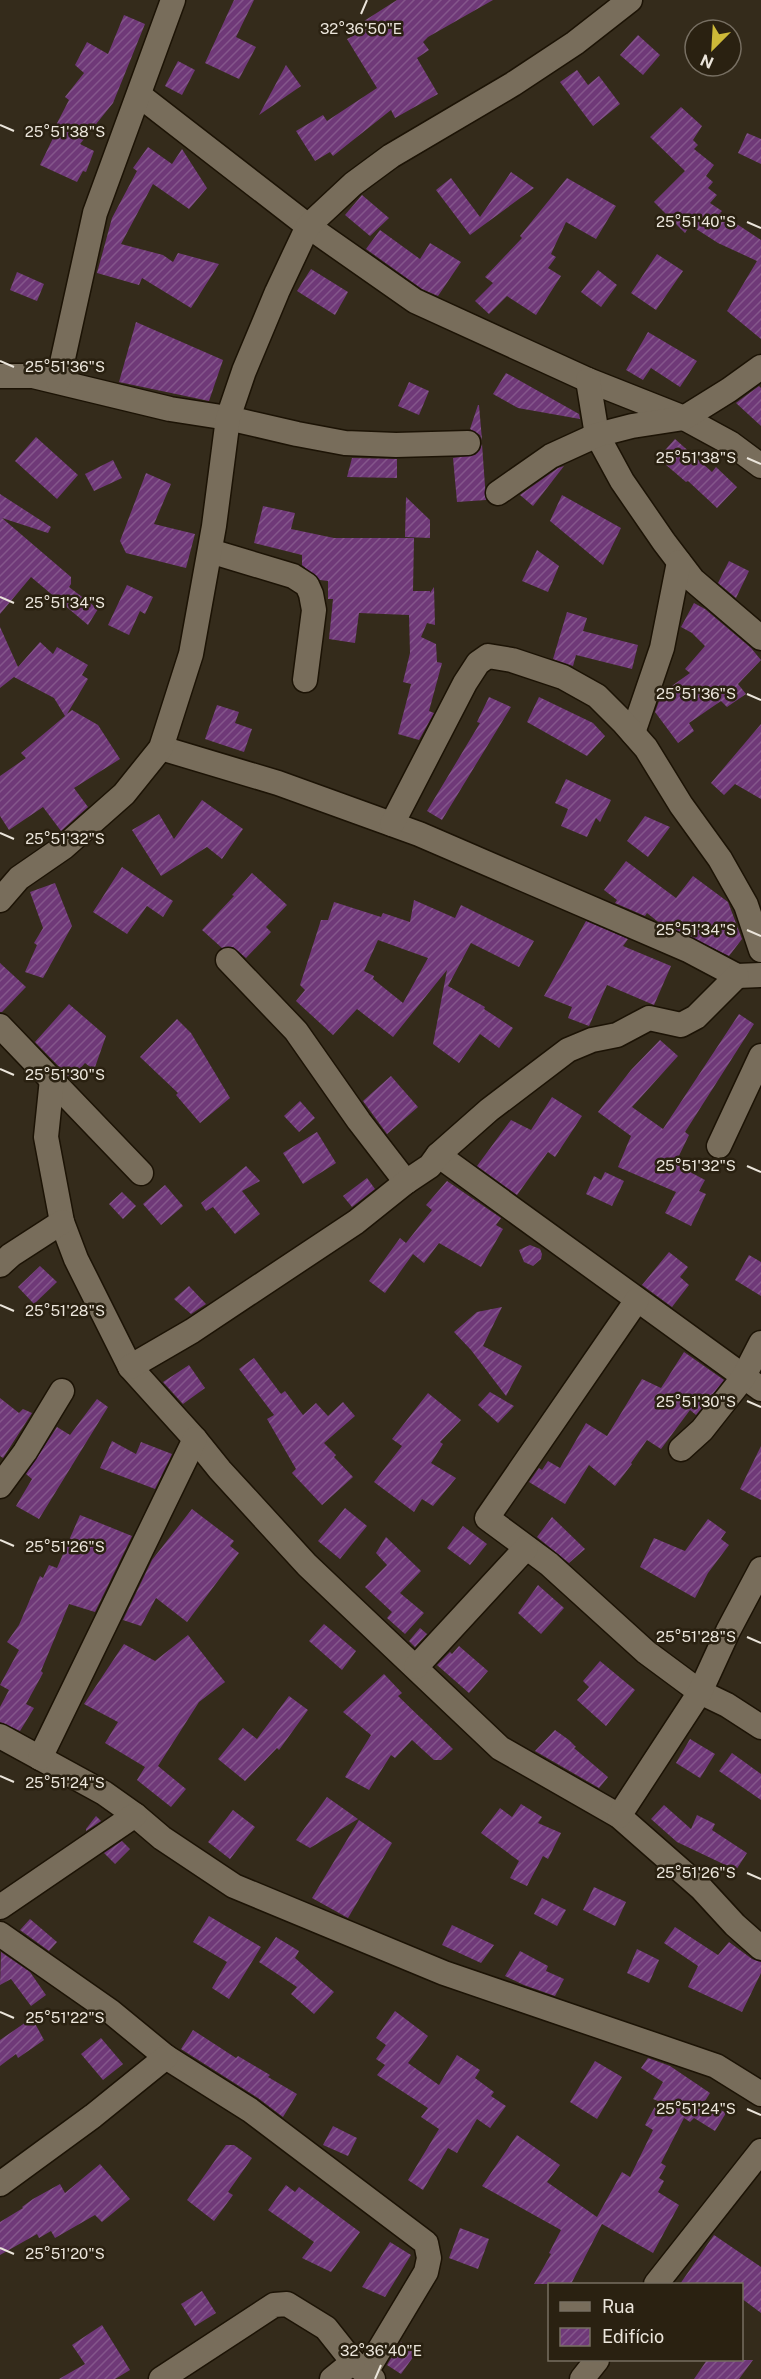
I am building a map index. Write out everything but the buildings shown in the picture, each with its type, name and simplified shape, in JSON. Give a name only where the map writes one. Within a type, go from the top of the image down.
[{"type":"street","points":[[58,381],[95,213],[173,0]]},
{"type":"street","points":[[1,895],[19,878],[64,847],[124,794],[161,748],[192,654],[210,551],[228,418],[244,371],[308,226],[353,184],[391,156],[513,84],[575,43],[630,0]]},
{"type":"street","points":[[139,95],[308,226],[415,301],[588,380],[684,418],[730,443],[761,466]]},
{"type":"street","points":[[498,493],[551,456],[597,435],[632,426],[684,418],[761,367]]},
{"type":"street","points":[[0,375],[33,376],[170,409],[228,418],[345,443],[396,445],[468,443]]},
{"type":"street","points":[[588,380],[597,435],[622,481],[693,580],[761,638]]},
{"type":"street","points":[[210,551],[293,576],[307,585],[314,610],[305,680]]},
{"type":"street","points":[[633,733],[662,648],[679,562]]},
{"type":"street","points":[[392,824],[465,683],[478,663],[488,656],[512,660],[563,677],[597,696],[646,748],[681,805],[720,859],[746,904],[761,950]]},
{"type":"street","points":[[161,748],[278,783],[392,824],[688,950],[737,976],[761,975]]},
{"type":"street","points":[[228,960],[296,1031],[359,1121],[406,1182]]},
{"type":"street","points":[[130,1367],[192,1331],[357,1222],[406,1182],[430,1166],[438,1155],[489,1110],[568,1050],[592,1040],[617,1035],[649,1018],[681,1025],[696,1017],[737,976]]},
{"type":"street","points":[[0,1026],[141,1173]]},
{"type":"street","points":[[719,1146],[761,1056]]},
{"type":"street","points":[[52,1079],[46,1137],[62,1222],[76,1259],[130,1367],[307,1565],[500,1748],[619,1816],[701,1888],[760,1944]]},
{"type":"street","points":[[438,1155],[752,1384]]},
{"type":"street","points":[[0,1265],[11,1255],[62,1222]]},
{"type":"street","points":[[637,1300],[487,1518],[549,1564],[646,1652],[700,1692],[727,1705],[761,1727]]},
{"type":"street","points":[[681,1449],[752,1384],[761,1343]]},
{"type":"street","points":[[0,1486],[25,1452],[62,1390]]},
{"type":"street","points":[[40,1758],[195,1439]]},
{"type":"street","points":[[416,1667],[526,1548]]},
{"type":"street","points":[[619,1816],[700,1692],[728,1631],[761,1569]]},
{"type":"street","points":[[0,1737],[104,1793],[162,1838],[234,1886],[444,1973],[716,2066],[761,2094]]},
{"type":"street","points":[[0,1907],[135,1815]]},
{"type":"street","points":[[0,1934],[110,2012],[166,2057],[250,2110],[426,2243],[429,2258],[426,2272],[364,2371],[332,2379]]},
{"type":"street","points":[[0,2184],[93,2116],[166,2057]]},
{"type":"street","points":[[657,2283],[761,2151]]},
{"type":"street","points":[[161,2379],[274,2305],[288,2304],[326,2328],[364,2371]]},
{"type":"street","points":[[582,2379],[596,2361]]}]
